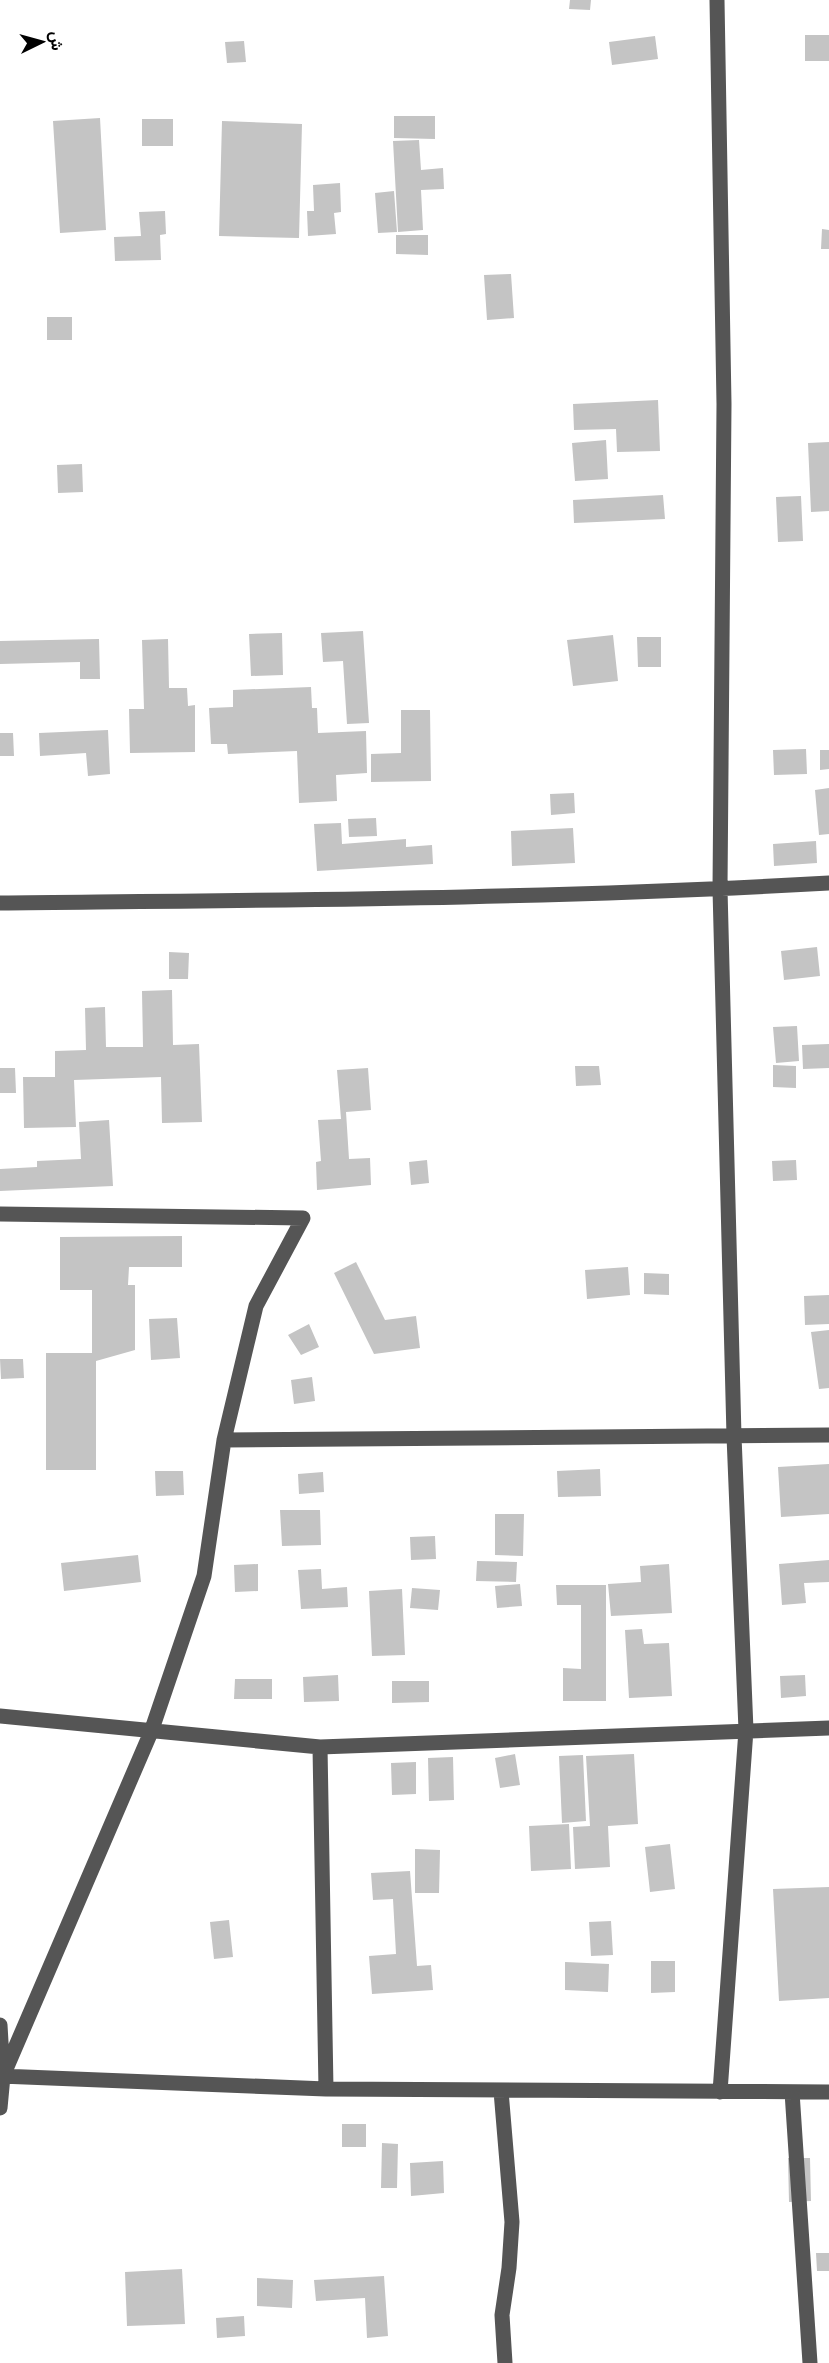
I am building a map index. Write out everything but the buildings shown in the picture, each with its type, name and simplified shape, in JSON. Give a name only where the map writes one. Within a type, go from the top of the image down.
[{"type":"street","points":[[717,0],[724,404],[720,889],[734,1436],[746,1730],[720,2092]]},
{"type":"street","points":[[0,903],[489,898],[829,883]]},
{"type":"street","points":[[0,1214],[303,1218],[256,1306],[224,1440],[204,1576],[151,1732],[2,2076]]},
{"type":"street","points":[[224,1440],[829,1435]]},
{"type":"street","points":[[0,1716],[320,1747],[829,1728]]},
{"type":"street","points":[[320,1747],[326,2089]]},
{"type":"street","points":[[0,2025],[2,2076],[0,2108]]},
{"type":"street","points":[[2,2076],[326,2089],[829,2092]]},
{"type":"street","points":[[501,2091],[512,2222],[509,2268],[502,2314],[505,2363]]},
{"type":"street","points":[[792,2092],[810,2363]]}]
